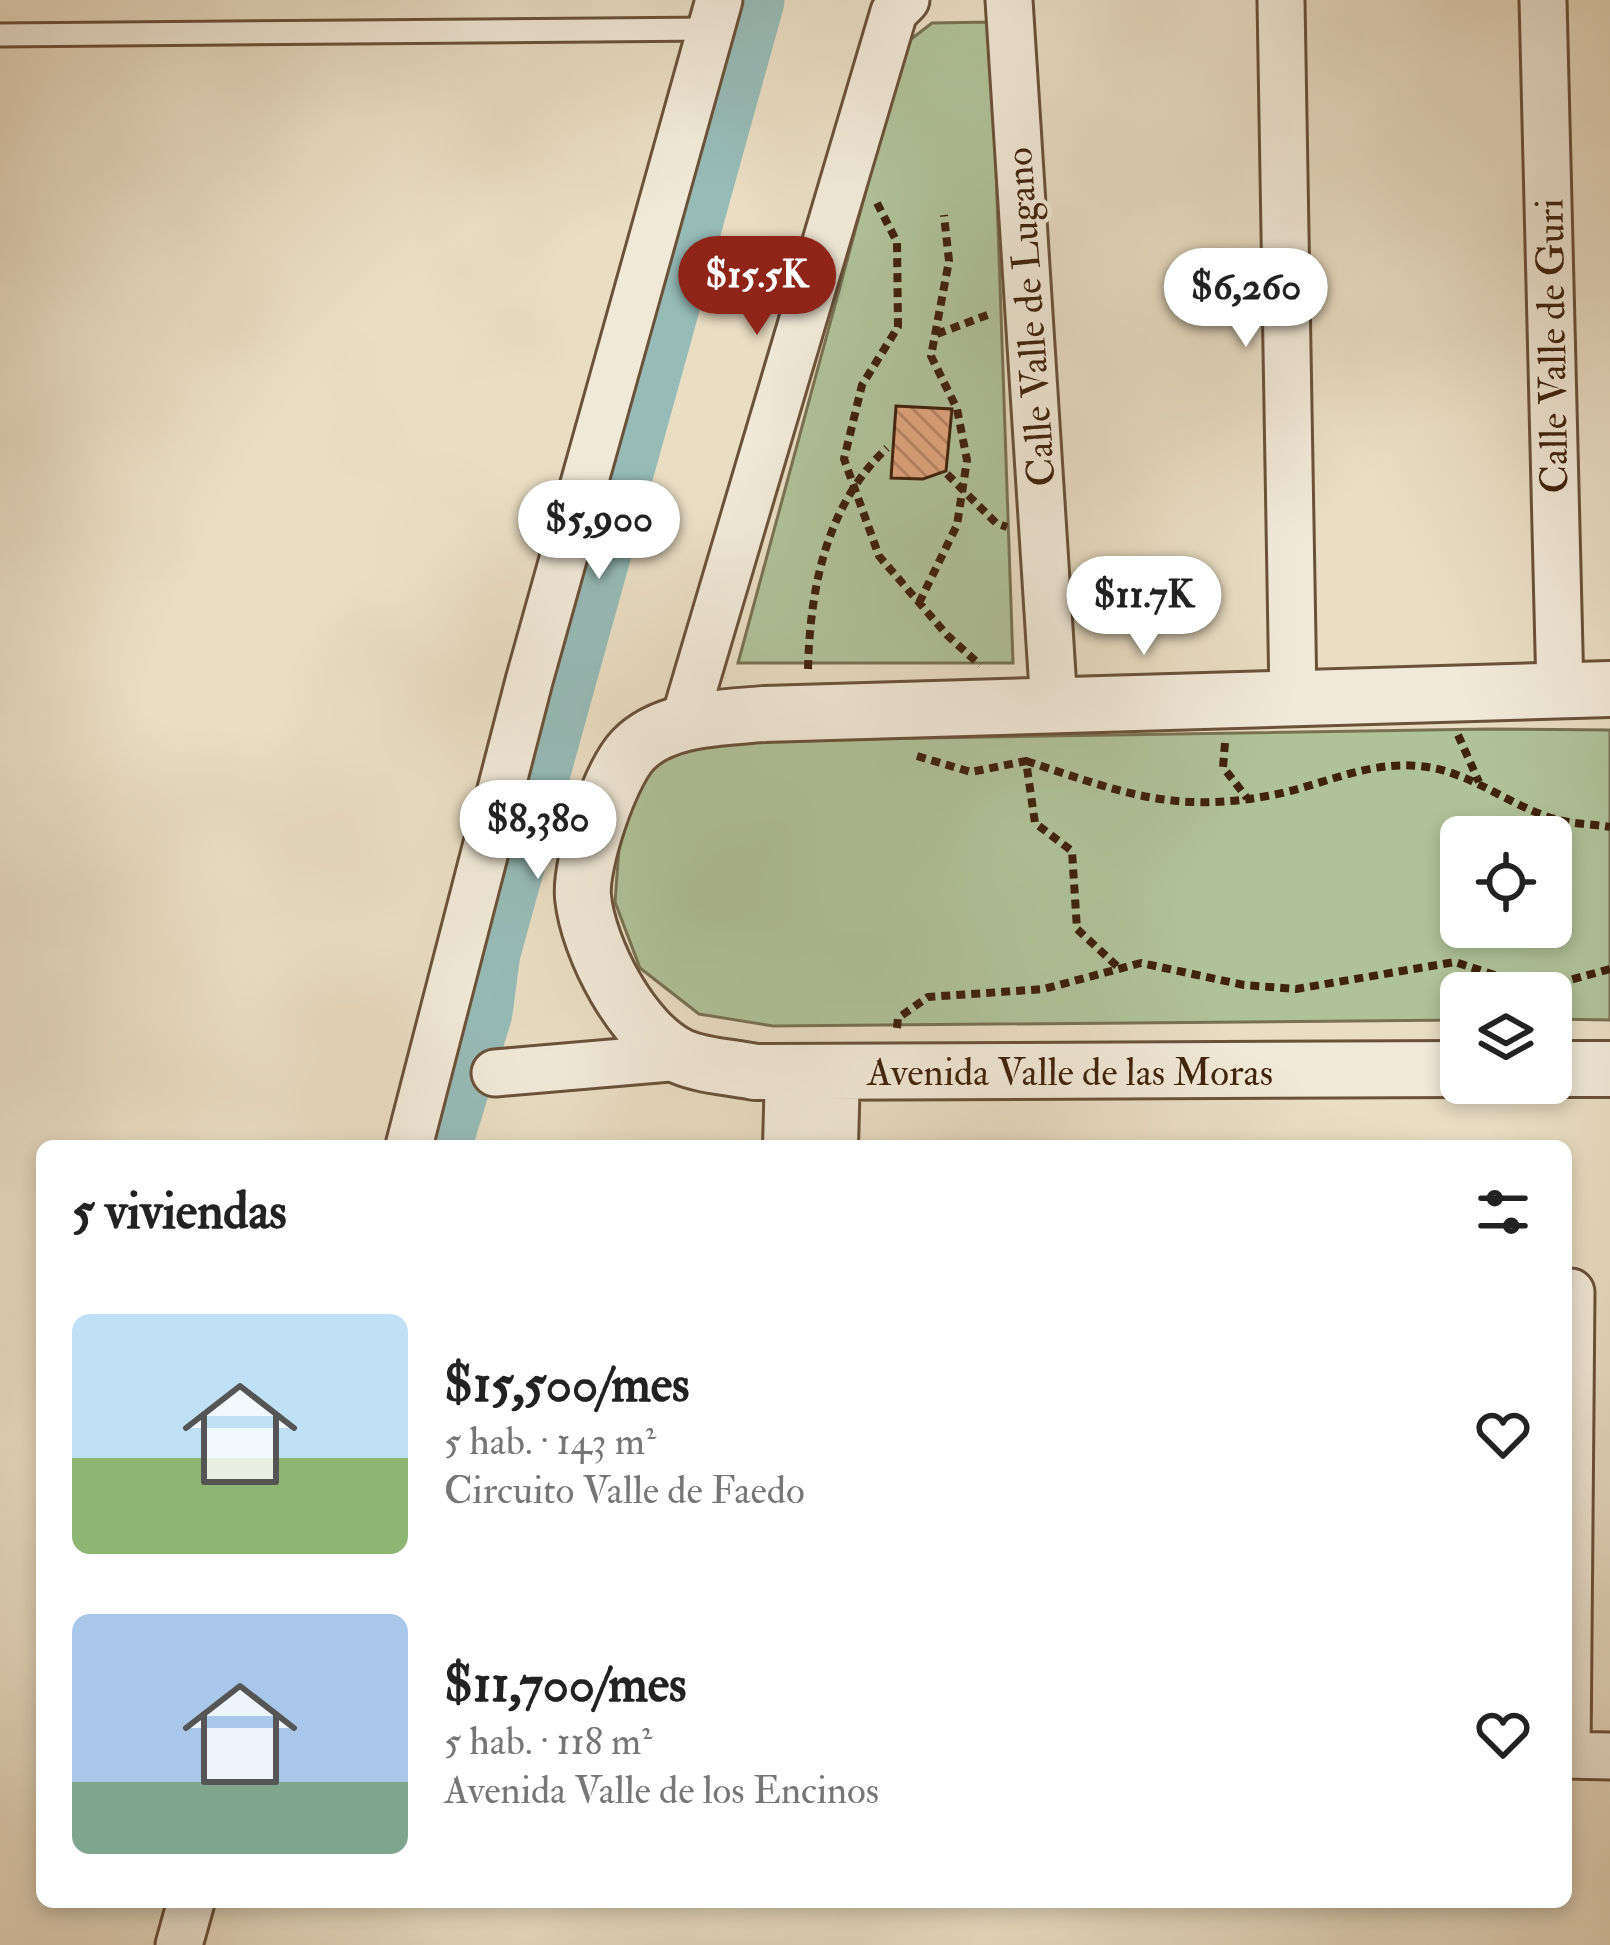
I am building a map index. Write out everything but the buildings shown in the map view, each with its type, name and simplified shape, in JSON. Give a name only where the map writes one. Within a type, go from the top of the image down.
[{"type":"street","points":[[684,721],[894,12],[906,0]]},
{"type":"street","name":"Calle Valle de Lugano","points":[[1009,0],[1043,538],[1040,706]]},
{"type":"street","points":[[1282,0],[1292,698]]},
{"type":"street","name":"Calle Valle de Guri","points":[[1543,0],[1585,690]]},
{"type":"street","points":[[411,1140],[529,681],[715,14]]},
{"type":"street","points":[[681,1057],[649,1031],[622,998],[590,941],[582,891],[604,796],[634,748],[684,721],[807,713],[1585,690]]},
{"type":"street","name":"Avenida Valle de las Moras","points":[[494,1073],[681,1057],[755,1072],[1440,1069]]},
{"type":"street","points":[[1572,1069],[1610,1069]]},
{"type":"street","points":[[793,1140],[813,1072]]},
{"type":"street","points":[[813,1072],[829,1140]]},
{"type":"street","points":[[1572,1601],[1582,1293]]},
{"type":"street","points":[[1572,1755],[1610,1756]]},
{"type":"street","points":[[179,1945],[189,1908]]},
{"type":"lane","points":[[0,35],[715,14]]},
{"type":"path","points":[[848,176],[869,188],[897,242],[898,327],[862,385],[844,459],[854,487],[879,556],[947,635],[1040,706]]},
{"type":"path","points":[[920,603],[957,525],[967,460],[957,409],[931,356],[949,261],[944,214]]},
{"type":"path","points":[[935,334],[995,312]]},
{"type":"path","points":[[807,713],[810,608],[829,537],[862,471],[887,448]]},
{"type":"path","points":[[947,474],[996,523],[1043,538]]},
{"type":"path","points":[[1230,701],[1223,767],[1247,799]]},
{"type":"path","points":[[872,711],[917,757],[971,772],[1026,761],[1151,800],[1212,804],[1271,796],[1346,772],[1420,766],[1480,783],[1555,819],[1610,827]]},
{"type":"path","points":[[1026,761],[1035,823],[1072,850],[1077,929],[1120,969]]},
{"type":"path","points":[[895,1072],[898,1018],[928,998],[1044,989],[1141,963],[1244,985],[1296,989],[1455,962],[1537,989],[1610,969]]},
{"type":"green space","points":[[991,22],[1013,663],[738,663],[906,43],[932,23]]},
{"type":"green space","points":[[1610,730],[1610,1020],[1572,1019],[1572,972],[1440,972],[1440,1020],[773,1026],[699,1014],[640,968],[615,902],[622,808],[674,742]]},
{"type":"waterway","points":[[439,1140],[478,1012],[486,952],[750,0]]}]
